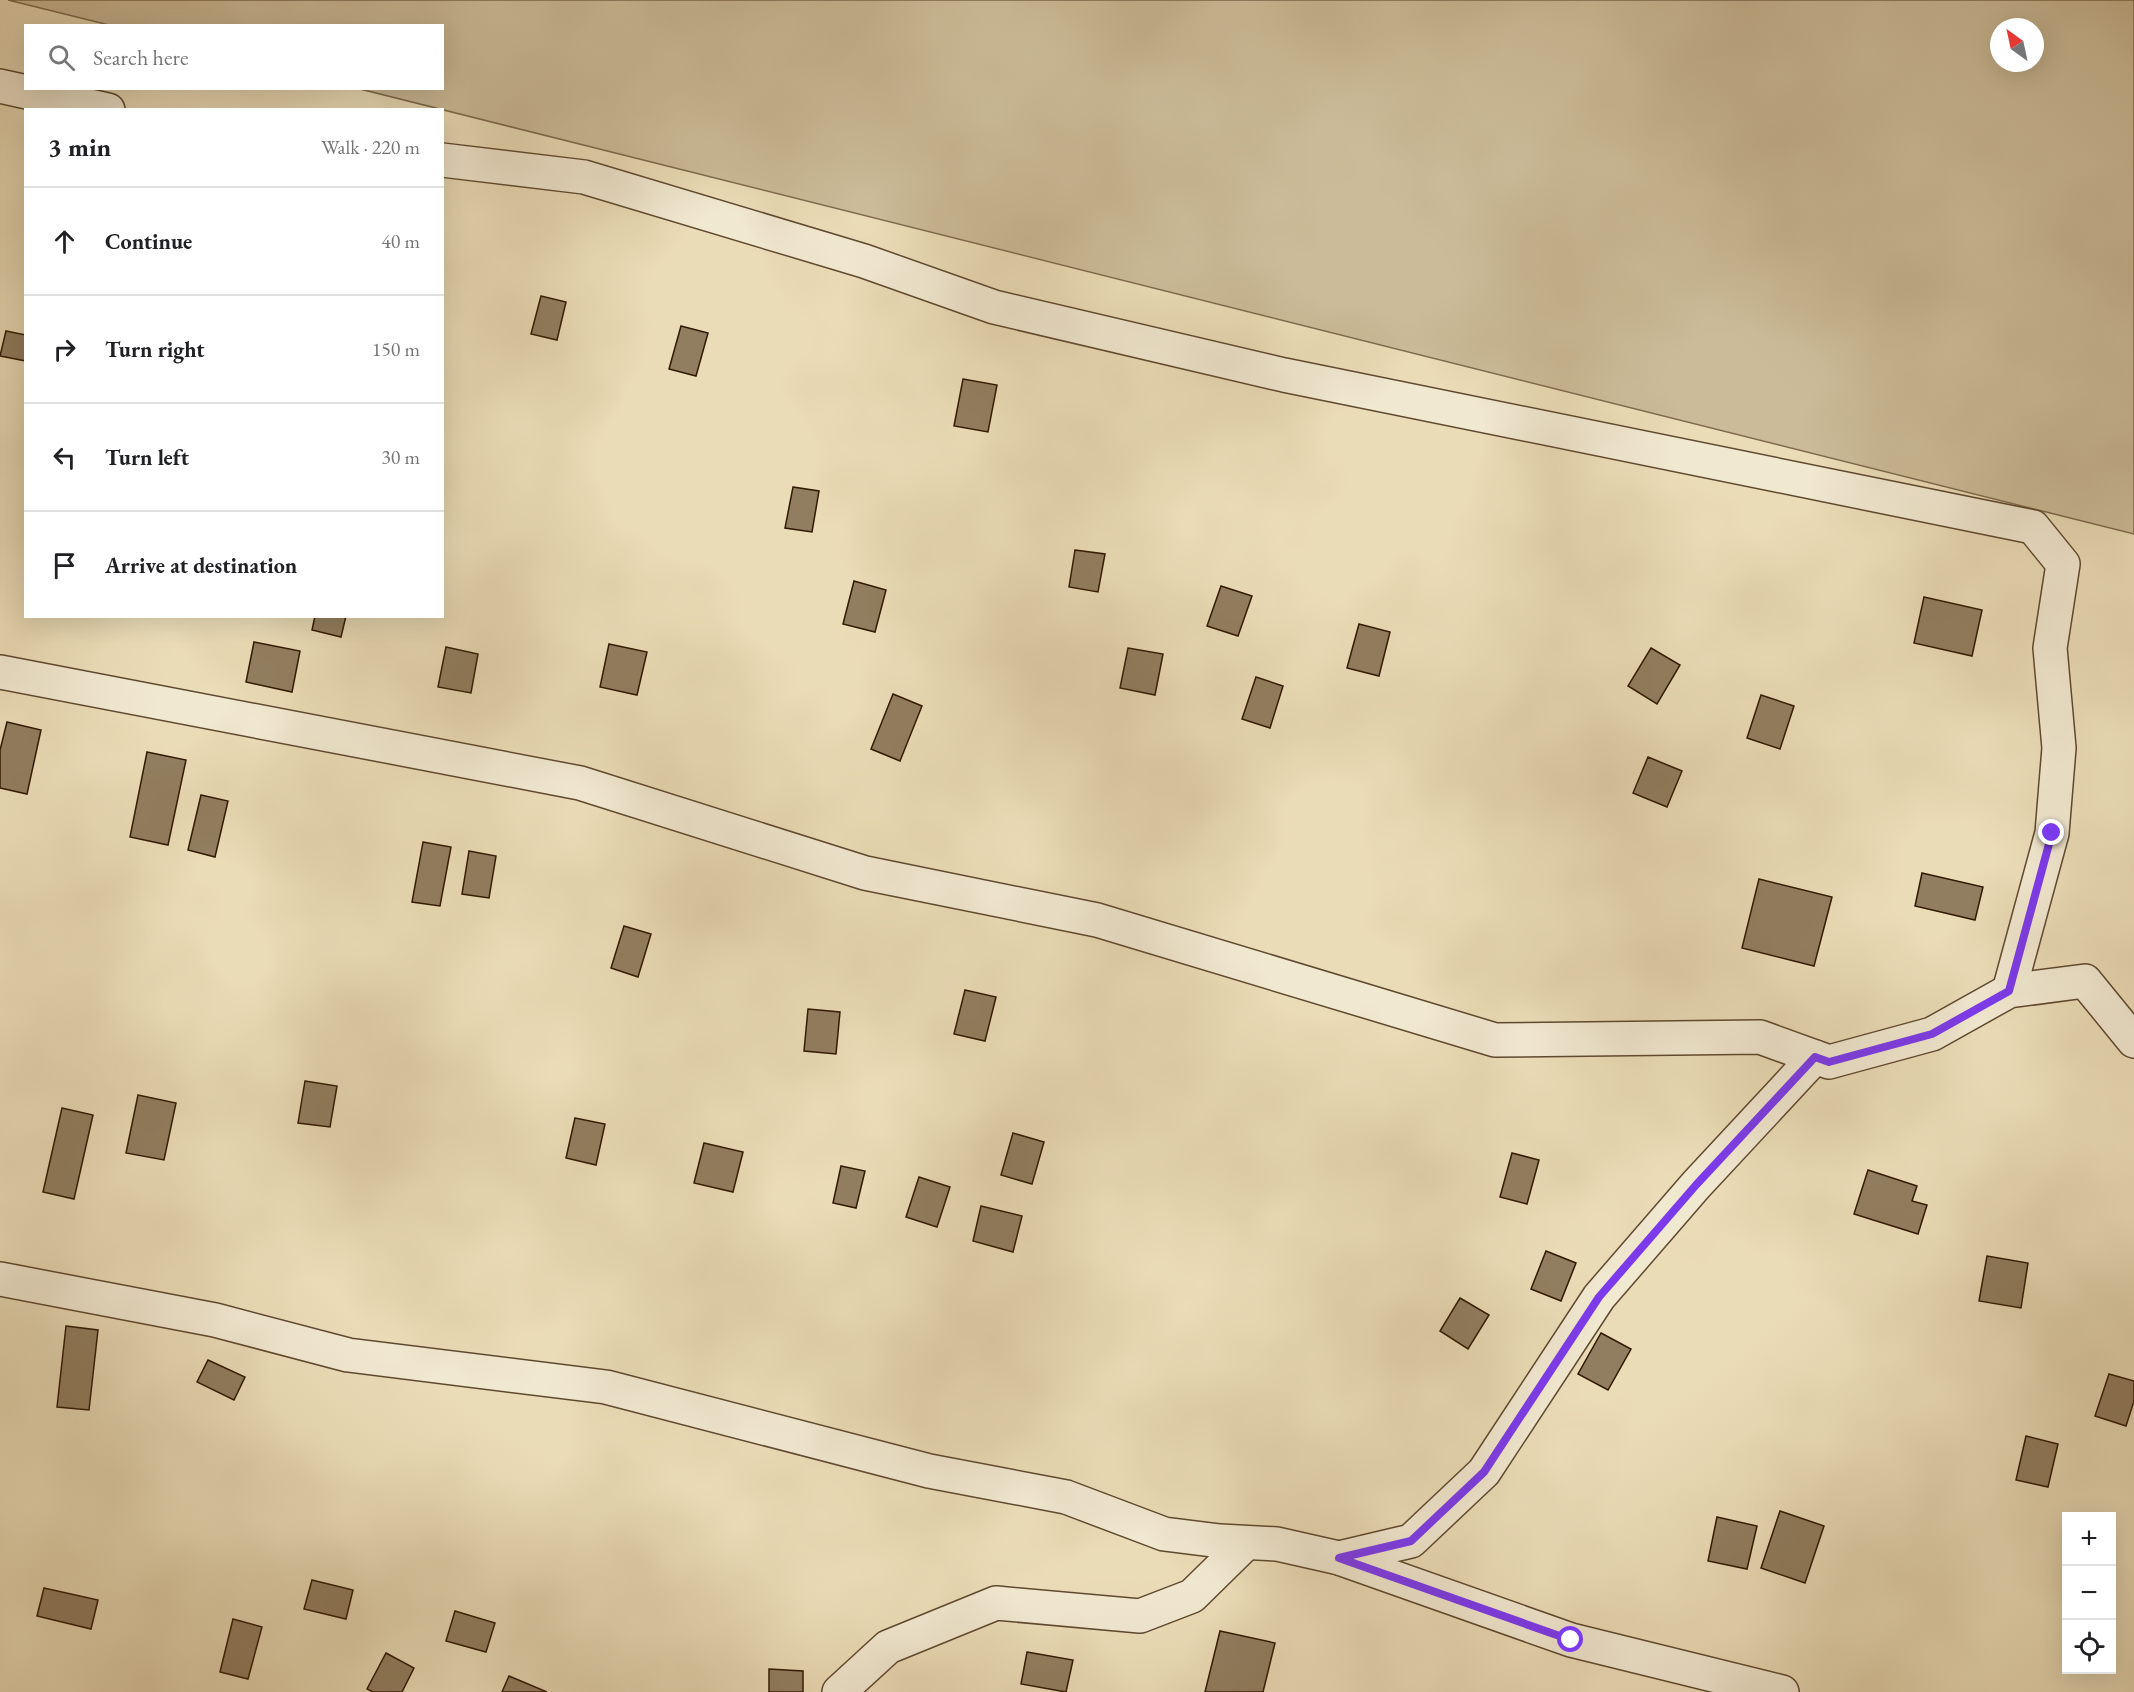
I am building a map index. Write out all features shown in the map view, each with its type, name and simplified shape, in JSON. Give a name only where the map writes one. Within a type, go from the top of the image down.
[{"type":"lane","points":[[0,86],[99,108]]},
{"type":"lane","points":[[444,160],[584,177],[864,261],[994,307],[1284,375],[2033,527],[2063,564],[2050,648],[2058,748],[2052,833],[2009,991]]},
{"type":"lane","points":[[0,672],[580,783],[865,873],[1097,920],[1495,1040],[1760,1037],[1829,1062],[1932,1034],[2009,991],[2085,981],[2134,1041]]},
{"type":"lane","points":[[1339,1558],[1411,1541],[1484,1472],[1599,1297],[1696,1185],[1815,1057]]},
{"type":"lane","points":[[0,1279],[215,1320],[348,1355],[606,1386],[928,1471],[1066,1497],[1164,1534],[1277,1544],[1339,1558],[1571,1640],[1782,1692]]},
{"type":"lane","points":[[839,1692],[888,1647],[996,1603],[1140,1617],[1192,1596],[1246,1543]]},
{"type":"shaded area","points":[[8,0],[2134,0],[2134,534],[444,110],[444,108],[436,108],[364,90],[444,90],[444,24],[105,24]]},
{"type":"building","points":[[541,296],[566,302],[557,340],[531,334]]},
{"type":"building","points":[[681,326],[708,333],[696,376],[669,369]]},
{"type":"building","points":[[6,331],[24,335],[24,361],[0,356]]},
{"type":"building","points":[[963,379],[997,385],[988,432],[954,426]]},
{"type":"building","points":[[793,487],[819,491],[812,532],[785,528]]},
{"type":"building","points":[[1075,550],[1105,554],[1098,592],[1069,587]]},
{"type":"building","points":[[854,581],[886,590],[875,632],[843,624]]},
{"type":"building","points":[[1221,586],[1252,596],[1238,636],[1207,626]]},
{"type":"building","points":[[1924,597],[1982,610],[1972,656],[1914,643]]},
{"type":"building","points":[[315,618],[346,618],[341,637],[312,630]]},
{"type":"building","points":[[1359,624],[1390,632],[1379,676],[1347,668]]},
{"type":"building","points":[[254,642],[300,651],[292,692],[246,682]]},
{"type":"building","points":[[609,644],[647,652],[637,695],[600,687]]},
{"type":"building","points":[[446,647],[478,654],[471,693],[438,687]]},
{"type":"building","points":[[1128,648],[1163,654],[1155,695],[1120,688]]},
{"type":"building","points":[[1651,648],[1680,665],[1657,704],[1628,686]]},
{"type":"building","points":[[1256,677],[1283,686],[1270,728],[1242,719]]},
{"type":"building","points":[[893,694],[922,706],[900,761],[871,749]]},
{"type":"building","points":[[1761,695],[1794,706],[1780,749],[1747,738]]},
{"type":"building","points":[[7,722],[41,730],[27,794],[0,788],[0,750]]},
{"type":"building","points":[[147,752],[186,760],[168,845],[130,837]]},
{"type":"building","points":[[1648,757],[1682,771],[1667,807],[1633,793]]},
{"type":"building","points":[[201,795],[228,801],[215,857],[188,850]]},
{"type":"building","points":[[423,842],[451,847],[440,906],[412,902]]},
{"type":"building","points":[[469,851],[496,856],[489,898],[462,894]]},
{"type":"building","points":[[1922,873],[1983,887],[1975,920],[1915,906]]},
{"type":"building","points":[[1759,879],[1832,897],[1814,966],[1742,948]]},
{"type":"building","points":[[624,926],[651,934],[638,977],[611,968]]},
{"type":"building","points":[[965,990],[996,997],[985,1041],[954,1034]]},
{"type":"building","points":[[808,1009],[840,1012],[836,1054],[804,1051]]},
{"type":"building","points":[[305,1081],[337,1086],[330,1127],[298,1123]]},
{"type":"building","points":[[138,1095],[176,1103],[164,1160],[126,1153]]},
{"type":"building","points":[[62,1108],[93,1115],[74,1199],[43,1192]]},
{"type":"building","points":[[575,1118],[605,1124],[596,1165],[566,1158]]},
{"type":"building","points":[[1013,1133],[1044,1142],[1032,1184],[1001,1175]]},
{"type":"building","points":[[704,1143],[743,1152],[733,1192],[694,1183]]},
{"type":"building","points":[[1512,1153],[1539,1160],[1527,1204],[1500,1197]]},
{"type":"building","points":[[841,1166],[865,1171],[856,1208],[833,1203]]},
{"type":"building","points":[[1868,1170],[1917,1186],[1912,1201],[1927,1205],[1918,1234],[1854,1214]]},
{"type":"building","points":[[919,1177],[950,1187],[937,1227],[906,1217]]},
{"type":"building","points":[[981,1206],[1022,1216],[1013,1252],[973,1241]]},
{"type":"building","points":[[1546,1251],[1576,1263],[1561,1301],[1531,1289]]},
{"type":"building","points":[[1987,1256],[2028,1263],[2021,1308],[1979,1301]]},
{"type":"building","points":[[1460,1298],[1489,1315],[1468,1349],[1440,1331]]},
{"type":"building","points":[[66,1326],[98,1330],[89,1410],[57,1407]]},
{"type":"building","points":[[1601,1333],[1631,1349],[1608,1390],[1578,1374]]},
{"type":"building","points":[[208,1360],[245,1377],[234,1400],[197,1382]]},
{"type":"building","points":[[2109,1374],[2134,1381],[2134,1401],[2126,1426],[2095,1416]]},
{"type":"building","points":[[2026,1436],[2058,1444],[2048,1487],[2016,1480]]},
{"type":"building","points":[[1780,1511],[1824,1526],[1805,1583],[1761,1568]]},
{"type":"building","points":[[1717,1517],[1757,1526],[1747,1569],[1708,1561]]},
{"type":"building","points":[[312,1580],[353,1590],[346,1619],[304,1609]]},
{"type":"building","points":[[44,1588],[98,1600],[91,1629],[37,1616]]},
{"type":"building","points":[[455,1611],[495,1623],[486,1652],[446,1641]]},
{"type":"building","points":[[233,1619],[262,1627],[248,1679],[220,1672]]},
{"type":"building","points":[[1220,1631],[1275,1643],[1263,1692],[1205,1692]]},
{"type":"building","points":[[1027,1652],[1073,1660],[1066,1692],[1021,1684]]},
{"type":"building","points":[[386,1653],[414,1668],[402,1692],[373,1692],[367,1689]]},
{"type":"building","points":[[769,1669],[803,1671],[803,1692],[769,1692]]},
{"type":"building","points":[[509,1676],[547,1692],[502,1692]]},
{"type":"route","points":[[1571,1640],[1339,1558],[1411,1541],[1484,1472],[1599,1297],[1696,1185],[1815,1057],[1829,1062],[1932,1034],[2009,991],[2052,833]]}]
